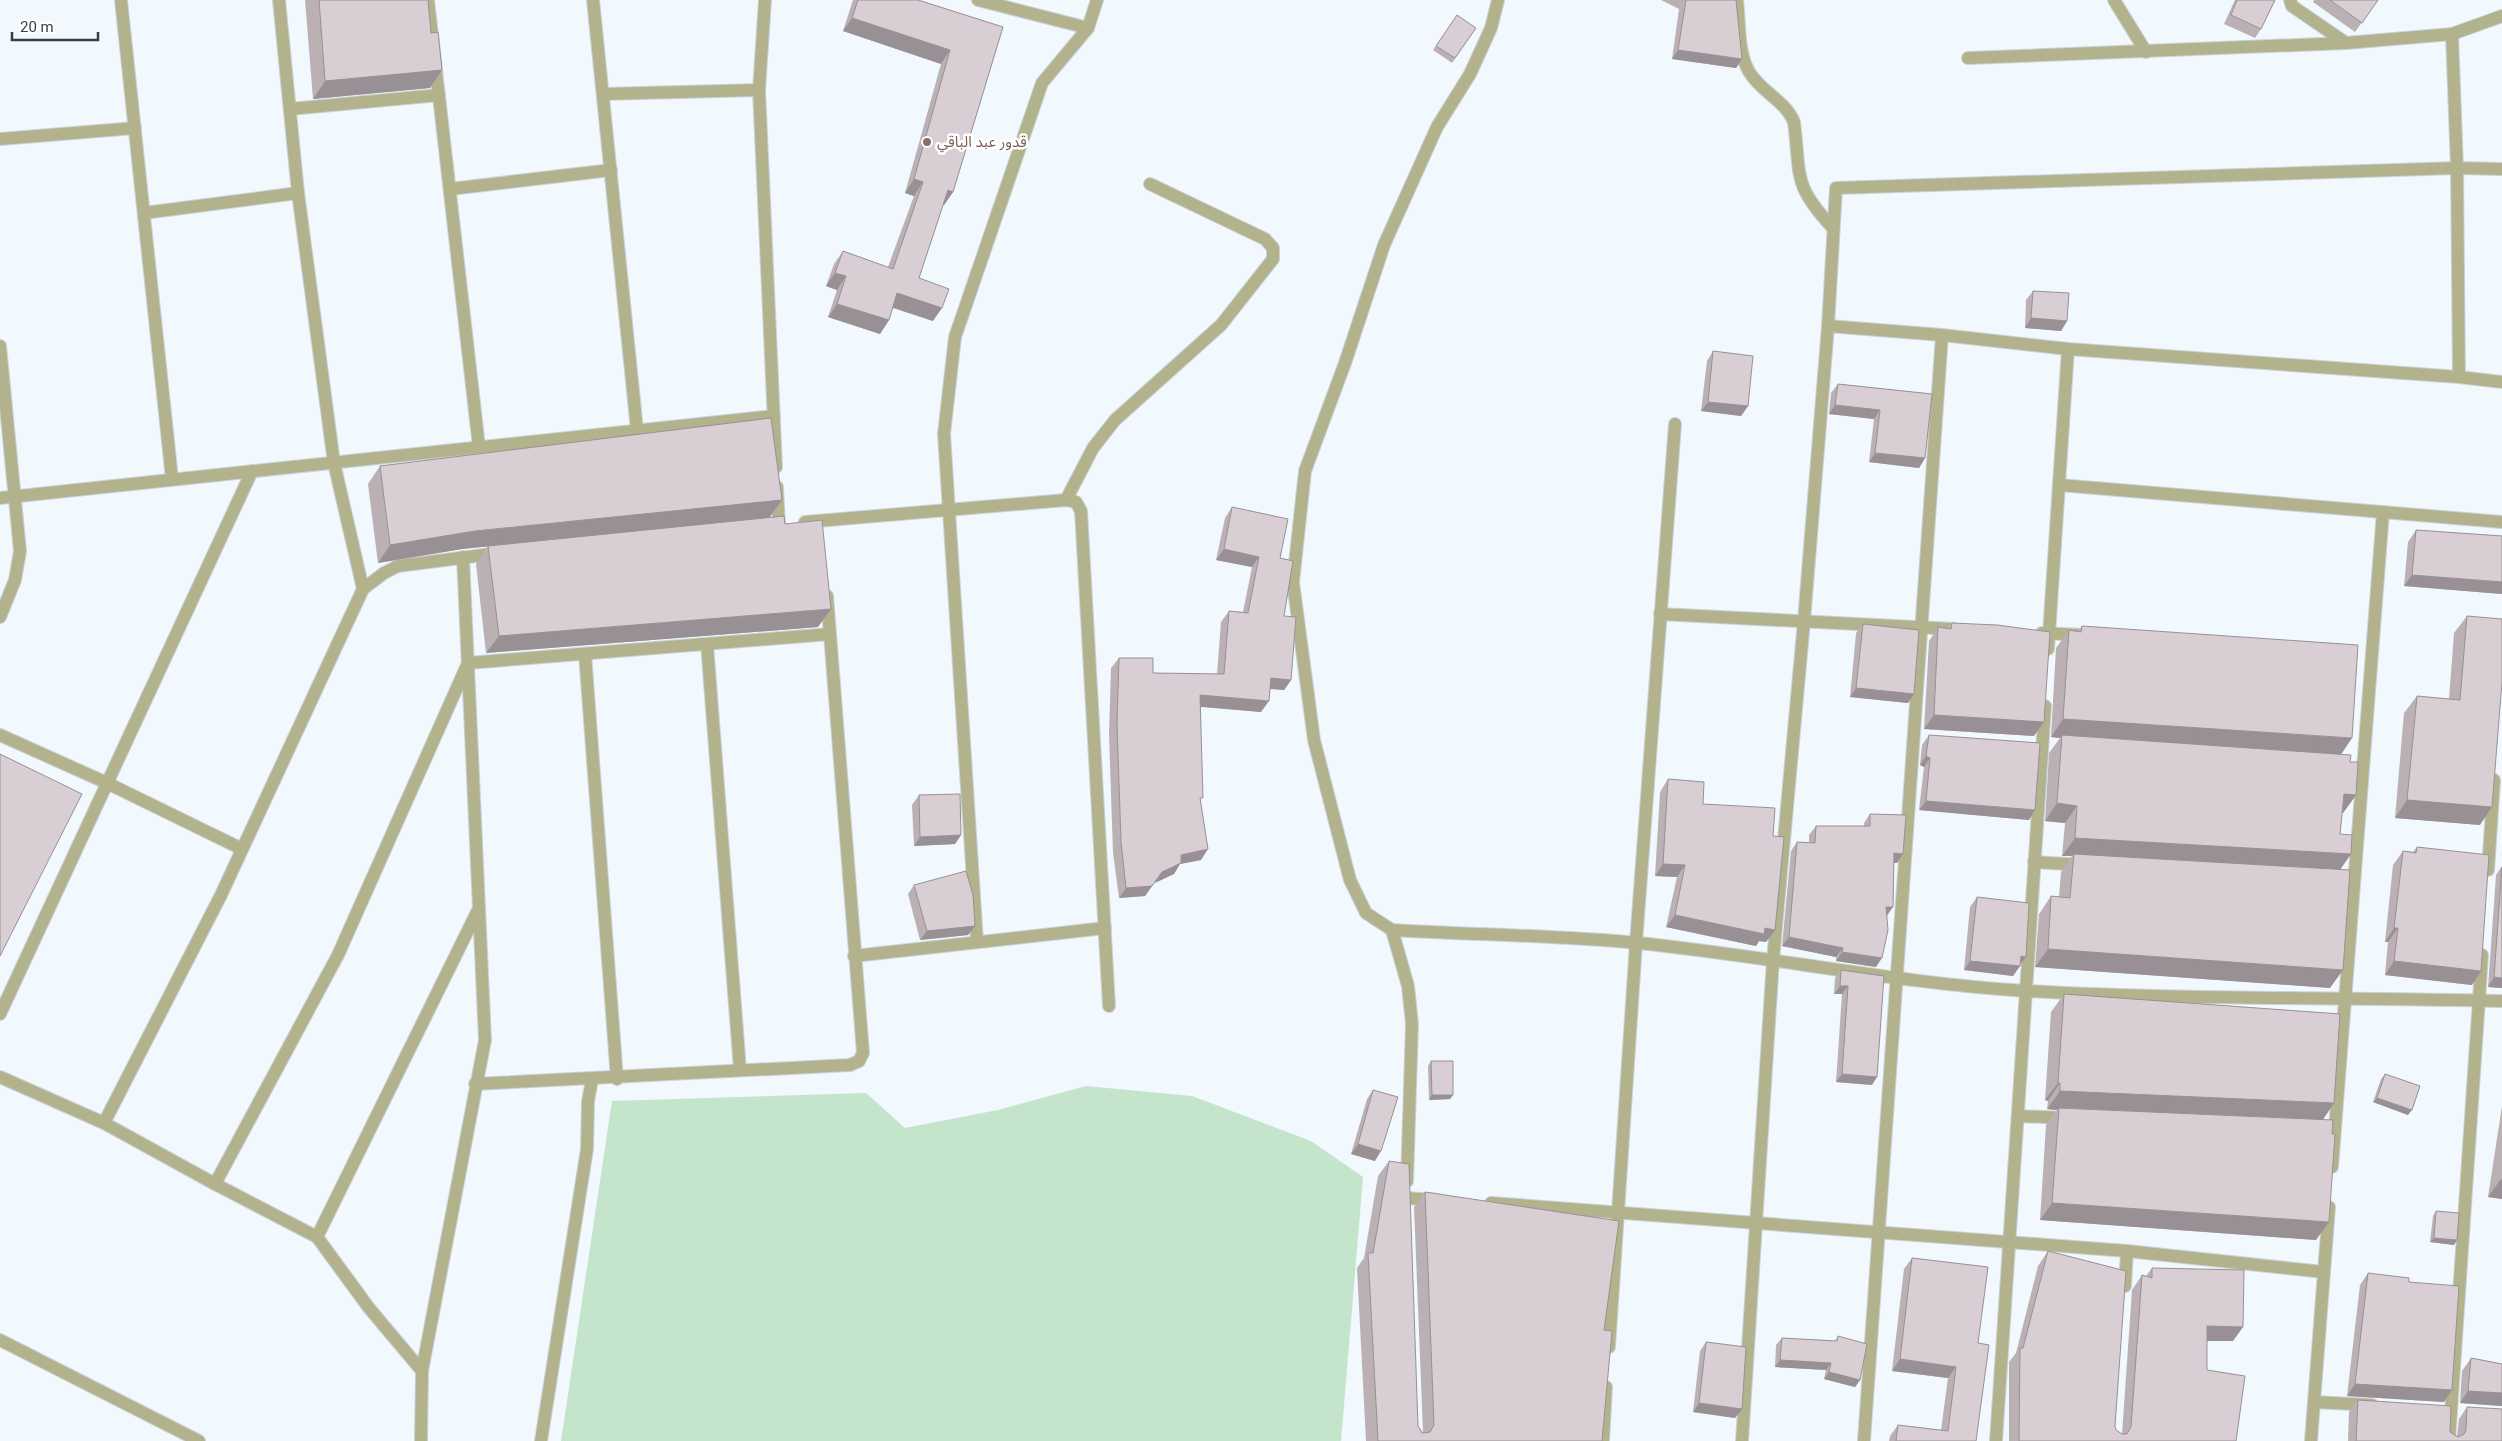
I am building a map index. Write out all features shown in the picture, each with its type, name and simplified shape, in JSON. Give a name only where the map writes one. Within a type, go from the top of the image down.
[{"type":"street","points":[[121,0],[172,479]]},
{"type":"street","points":[[279,0],[298,193],[334,463],[363,589]]},
{"type":"street","points":[[428,0],[479,447]]},
{"type":"street","points":[[594,0],[637,430]]},
{"type":"street","points":[[765,0],[759,90],[774,416],[783,525],[822,526],[948,511],[1066,500],[1076,502],[1081,511],[1109,1006]]},
{"type":"street","points":[[978,0],[1088,28]]},
{"type":"street","points":[[977,942],[944,434],[954,337],[1042,83],[1088,28],[1097,0]]},
{"type":"street","points":[[1498,0],[1491,28],[1470,74],[1437,127],[1384,245],[1345,363],[1308,463],[1304,480],[1293,582],[1314,740],[1350,880],[1366,913],[1392,930],[1636,943],[1897,978],[2026,991],[2345,1000],[2502,1001]]},
{"type":"street","points":[[1737,0],[1744,60],[1747,69],[1759,84],[1791,114],[1794,122],[1800,180],[1807,197],[1832,227]]},
{"type":"street","points":[[2114,0],[2146,52]]},
{"type":"street","points":[[2290,0],[2292,6],[2346,43]]},
{"type":"street","points":[[1968,58],[2346,43],[2452,34],[2502,16]]},
{"type":"street","points":[[2452,34],[2457,168],[2459,377]]},
{"type":"street","points":[[603,94],[759,90]]},
{"type":"street","points":[[290,110],[439,95]]},
{"type":"street","points":[[0,139],[135,128]]},
{"type":"street","points":[[1742,1441],[1773,960],[1804,621],[1828,326],[1834,193],[1838,187],[2457,168],[2502,169]]},
{"type":"street","points":[[450,189],[611,170]]},
{"type":"street","points":[[1066,500],[1093,448],[1115,420],[1221,325],[1273,259],[1273,248],[1265,239],[1150,184]]},
{"type":"street","points":[[144,213],[298,193]]},
{"type":"street","points":[[1828,326],[1942,335],[2068,349],[2459,377],[2502,382]]},
{"type":"street","points":[[1864,1441],[1897,978],[1919,736],[1922,627],[1942,335]]},
{"type":"street","points":[[0,346],[20,551],[19,565],[0,617]]},
{"type":"street","points":[[2048,661],[2068,349]]},
{"type":"street","points":[[0,498],[774,416]]},
{"type":"street","points":[[1603,1441],[1636,943],[1675,424]]},
{"type":"street","points":[[0,1014],[252,471]]},
{"type":"street","points":[[2059,485],[2502,522]]},
{"type":"street","points":[[2332,1177],[2330,1129],[2345,1000],[2350,881],[2367,649],[2383,512]]},
{"type":"street","points":[[104,1123],[221,895],[363,589],[384,573],[398,566],[513,552]]},
{"type":"street","points":[[421,1441],[422,1371],[475,1084],[485,1040],[463,557]]},
{"type":"street","points":[[475,1084],[617,1079],[740,1070],[850,1066],[859,1061],[863,1053],[826,587]]},
{"type":"street","points":[[1660,614],[1971,630]]},
{"type":"street","points":[[2030,633],[2098,636]]},
{"type":"street","points":[[468,663],[830,634]]},
{"type":"street","points":[[708,644],[740,1070]]},
{"type":"street","points":[[585,654],[617,1079]]},
{"type":"street","points":[[215,1184],[338,955],[468,663]]},
{"type":"street","points":[[1996,1441],[2046,689]]},
{"type":"street","points":[[0,735],[107,783],[242,849]]},
{"type":"street","points":[[2487,881],[2494,771]]},
{"type":"street","points":[[2034,862],[2092,865]]},
{"type":"street","points":[[317,1238],[479,908]]},
{"type":"street","points":[[854,956],[1105,928]]},
{"type":"street","points":[[1392,930],[1408,986],[1412,1024],[1406,1203],[1444,1200]]},
{"type":"street","points":[[2449,1441],[2446,1410],[2483,940]]},
{"type":"street","points":[[0,1077],[104,1123],[317,1238],[369,1308],[422,1371]]},
{"type":"street","points":[[541,1441],[587,1148],[588,1101],[592,1080]]},
{"type":"street","points":[[2018,1116],[2077,1119]]},
{"type":"street","points":[[2311,1441],[2330,1196]]},
{"type":"street","points":[[1473,1202],[2009,1241],[2128,1251],[2324,1272]]},
{"type":"street","points":[[2124,1298],[2128,1251]]},
{"type":"street","points":[[0,1340],[199,1441]]},
{"type":"street","points":[[2314,1402],[2383,1406]]},
{"type":"street","points":[[2446,1410],[2468,1411]]},
{"type":"green space","points":[[1086,1086],[1192,1096],[1311,1141],[1363,1177],[1341,1441],[561,1441],[612,1101],[866,1093],[905,1128],[998,1110]]},
{"type":"building","points":[[319,0],[428,0],[431,33],[438,32],[442,70],[325,81]]},
{"type":"building","points":[[858,0],[918,0],[1003,27],[953,192],[948,190],[919,278],[949,289],[942,308],[897,293],[889,320],[837,304],[846,276],[835,273],[843,251],[893,269],[923,182],[914,179],[950,50],[852,18]]},
{"type":"building","points":[[1686,0],[1736,0],[1742,59],[1678,50]]},
{"type":"building","points":[[2237,0],[2275,0],[2261,29],[2231,15]]},
{"type":"building","points":[[2330,0],[2378,0],[2362,23]]},
{"type":"building","points":[[1457,15],[1476,28],[1455,58],[1436,46]]},
{"type":"building","points":[[2033,291],[2069,293],[2067,321],[2031,318]]},
{"type":"building","points":[[1713,351],[1753,356],[1748,406],[1708,402]]},
{"type":"building","points":[[1838,384],[1932,394],[1925,458],[1875,453],[1880,410],[1835,405]]},
{"type":"building","points":[[771,418],[782,500],[475,531],[390,545],[380,466]]},
{"type":"building","points":[[1232,507],[1288,519],[1280,558],[1293,561],[1284,616],[1296,617],[1291,680],[1271,678],[1269,701],[1200,695],[1203,798],[1200,798],[1208,849],[1181,855],[1181,863],[1162,872],[1152,886],[1126,888],[1121,842],[1117,724],[1119,658],[1153,658],[1153,673],[1224,674],[1229,611],[1248,613],[1259,557],[1224,549]]},
{"type":"building","points":[[784,516],[785,524],[822,520],[831,609],[499,636],[488,546]]},
{"type":"building","points":[[2416,530],[2502,536],[2502,582],[2412,575]]},
{"type":"building","points":[[2467,616],[2502,619],[2502,682],[2492,807],[2407,800],[2417,696],[2460,700]]},
{"type":"building","points":[[1952,623],[1997,625],[2050,632],[2044,722],[1934,715],[1938,627],[1951,629]]},
{"type":"building","points":[[1863,624],[1919,630],[1914,694],[1856,688]]},
{"type":"building","points":[[2082,626],[2358,645],[2352,738],[2063,719],[2069,630],[2081,632]]},
{"type":"building","points":[[1929,735],[2040,743],[2035,810],[1926,801],[1930,758],[1926,756]]},
{"type":"building","points":[[2062,735],[2351,755],[2350,762],[2358,762],[2356,795],[2344,794],[2340,834],[2352,835],[2351,854],[2075,838],[2077,806],[2057,803]]},
{"type":"building","points":[[0,754],[82,794],[0,956]]},
{"type":"building","points":[[1668,779],[1704,782],[1703,804],[1775,808],[1773,836],[1784,837],[1775,930],[1765,928],[1764,934],[1675,915],[1685,865],[1663,864]]},
{"type":"building","points":[[960,794],[961,835],[920,837],[919,795]]},
{"type":"building","points":[[1870,814],[1906,815],[1903,854],[1894,853],[1893,907],[1886,907],[1888,930],[1882,958],[1842,952],[1843,948],[1789,937],[1797,842],[1815,843],[1816,826],[1870,826]]},
{"type":"building","points":[[2417,847],[2489,855],[2481,971],[2394,961],[2398,928],[2394,928],[2403,851],[2416,853]]},
{"type":"building","points":[[2074,854],[2350,870],[2343,970],[2048,949],[2051,896],[2070,898]]},
{"type":"building","points":[[2502,867],[2502,978],[2494,977]]},
{"type":"building","points":[[966,871],[973,895],[975,926],[927,931],[914,885]]},
{"type":"building","points":[[1977,897],[2029,903],[2026,957],[2021,956],[2020,966],[1970,961]]},
{"type":"building","points":[[1841,970],[1884,976],[1877,1077],[1842,1074],[1848,986],[1840,986]]},
{"type":"building","points":[[2064,994],[2340,1014],[2334,1103],[2060,1091],[2060,1083],[2058,1083]]},
{"type":"building","points":[[1431,1061],[1453,1061],[1453,1095],[1432,1095]]},
{"type":"building","points":[[2385,1074],[2420,1086],[2412,1110],[2377,1098]]},
{"type":"building","points":[[1373,1090],[1398,1097],[1381,1151],[1358,1144]]},
{"type":"building","points":[[2059,1108],[2333,1120],[2332,1134],[2335,1134],[2329,1222],[2052,1203]]},
{"type":"building","points":[[1389,1161],[1409,1164],[1418,1426],[1422,1433],[1430,1432],[1434,1425],[1425,1192],[1619,1221],[1604,1330],[1612,1331],[1602,1441],[1378,1441],[1368,1253],[1373,1253]]},
{"type":"building","points":[[2436,1211],[2459,1213],[2457,1240],[2434,1238]]},
{"type":"building","points":[[2048,1251],[2126,1271],[2115,1426],[2116,1430],[2122,1434],[2127,1434],[2131,1427],[2142,1275],[2152,1278],[2152,1268],[2244,1270],[2243,1327],[2207,1326],[2207,1370],[2245,1376],[2236,1441],[2019,1441],[2020,1348],[2023,1348]]},
{"type":"building","points":[[1912,1258],[1988,1267],[1978,1343],[1989,1345],[1976,1441],[1896,1441],[1898,1425],[1948,1431],[1956,1367],[1900,1359]]},
{"type":"building","points":[[2368,1273],[2409,1278],[2409,1282],[2459,1286],[2452,1390],[2355,1384]]},
{"type":"building","points":[[1838,1336],[1867,1344],[1860,1380],[1829,1372],[1831,1363],[1780,1360],[1782,1338],[1837,1341]]},
{"type":"building","points":[[1706,1342],[1746,1347],[1742,1409],[1699,1403]]},
{"type":"building","points":[[2471,1358],[2502,1364],[2502,1393],[2468,1391]]},
{"type":"building","points":[[2358,1400],[2451,1406],[2450,1432],[2458,1437],[2464,1434],[2466,1430],[2467,1407],[2502,1409],[2502,1441],[2356,1441]]},
{"type":"place","name":"قدور عبد الباقي","points":[[927,142]]}]
